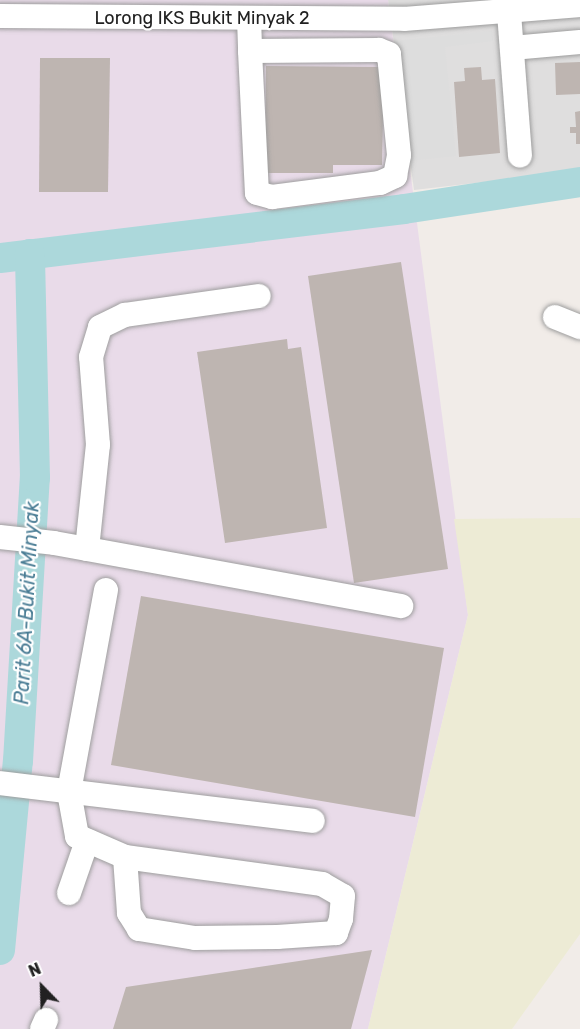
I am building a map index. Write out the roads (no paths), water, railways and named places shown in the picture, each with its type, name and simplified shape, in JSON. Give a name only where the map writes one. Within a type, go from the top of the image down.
[{"type":"street","name":"Lorong IKS Bukit Minyak 2","points":[[0,16],[157,9],[234,12],[404,10],[509,13],[580,5]]},
{"type":"street","points":[[234,12],[250,51],[257,193],[272,197],[380,183],[395,176],[399,154],[389,54],[379,50],[250,51]]},
{"type":"street","points":[[509,13],[520,156]]},
{"type":"street","points":[[512,48],[580,42]]},
{"type":"street","points":[[87,549],[98,445],[91,357],[100,327],[125,315],[260,296]]},
{"type":"street","points":[[555,317],[580,327]]},
{"type":"street","points":[[6,537],[54,543],[401,606]]},
{"type":"street","points":[[106,590],[58,791],[77,836],[125,857],[322,884],[343,896],[341,919],[336,933],[276,937],[195,938],[139,929],[129,913],[125,857]]},
{"type":"street","points":[[0,783],[313,821]]},
{"type":"street","points":[[69,893],[87,841]]},
{"type":"waterway","points":[[0,258],[404,209],[580,182]]},
{"type":"waterway","name":"Parit 6A-Bukit Minyak","points":[[0,950],[18,761],[35,478],[30,254]]}]
